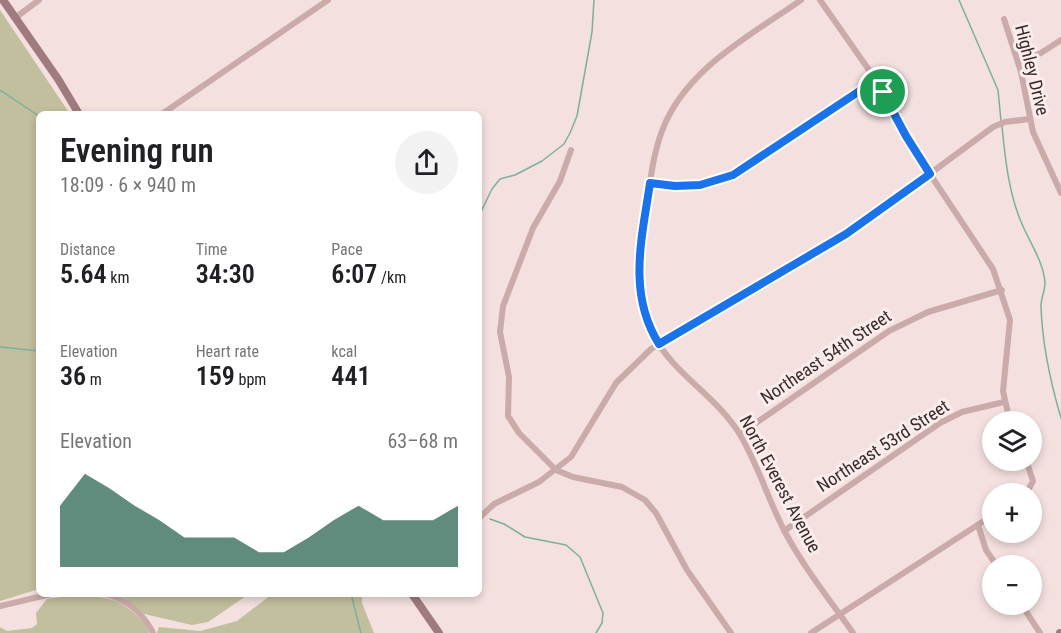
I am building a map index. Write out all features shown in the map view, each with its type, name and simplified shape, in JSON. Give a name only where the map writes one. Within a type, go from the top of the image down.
[{"type":"street","points":[[3,0],[58,79],[77,111]]},
{"type":"street","points":[[15,18],[39,0]]},
{"type":"street","points":[[166,111],[328,0]]},
{"type":"street","name":"North Everest Avenue","points":[[801,0],[706,68],[687,87],[672,108],[662,131],[650,183],[638,281],[642,307],[659,344],[670,360],[721,408],[740,435],[784,531],[854,633]]},
{"type":"street","points":[[820,0],[876,80],[906,136],[968,232],[984,252],[1002,290],[1011,320],[1004,402],[1007,411]]},
{"type":"street","name":"Highley Drive","points":[[1004,19],[1018,62],[1029,120],[1061,193]]},
{"type":"street","points":[[1018,62],[1041,53],[1061,40]]},
{"type":"street","points":[[650,183],[694,186],[733,175],[876,80]]},
{"type":"street","points":[[482,515],[494,504],[529,488],[556,470],[579,448],[622,375],[659,344],[854,229],[999,123],[1029,120]]},
{"type":"street","points":[[571,150],[560,181],[533,229],[505,299],[500,323],[509,377],[508,416],[514,428],[556,470],[573,477],[622,487],[645,500],[656,513],[687,570],[731,633]]},
{"type":"street","name":"Northeast 54th Street","points":[[740,435],[889,331],[928,312],[1002,290]]},
{"type":"street","name":"Northeast 53rd Street","points":[[784,531],[940,423],[962,412],[1004,402]]},
{"type":"street","points":[[811,633],[982,522]]},
{"type":"street","points":[[978,525],[983,544],[990,555]]},
{"type":"street","points":[[0,606],[38,597]]},
{"type":"street","points":[[114,597],[126,602],[148,624],[153,633]]},
{"type":"street","points":[[414,597],[439,633]]},
{"type":"street","points":[[1028,615],[1040,633]]},
{"type":"shaded area","points":[[0,10],[68,111],[36,111],[36,590],[0,601]]},
{"type":"shaded area","points":[[102,597],[116,601],[138,617],[149,633],[0,633],[0,627],[7,631],[32,628],[37,624],[36,613],[47,599]]},
{"type":"shaded area","points":[[124,597],[245,597],[208,622],[192,625],[144,614]]},
{"type":"shaded area","points":[[268,597],[362,597],[362,603],[374,633],[157,633],[159,627],[200,631],[237,621]]},
{"type":"waterway","points":[[482,210],[492,189],[500,179],[515,175],[542,161],[564,144],[570,133],[577,116],[592,32],[594,0]]},
{"type":"waterway","points":[[959,0],[998,90],[1001,121]]},
{"type":"waterway","points":[[0,90],[36,114]]},
{"type":"waterway","points":[[1002,126],[1006,163],[1014,201],[1044,276],[1045,286],[1041,306],[1043,333],[1061,418]]},
{"type":"waterway","points":[[0,347],[36,351]]},
{"type":"waterway","points":[[490,519],[504,524],[525,537],[566,545],[580,557],[603,613],[602,623],[596,633]]},
{"type":"waterway","points":[[352,597],[361,633]]},
{"type":"route","points":[[876,80],[883,92],[906,136],[930,174],[846,234],[659,344],[642,307],[638,281],[639,257],[650,183],[687,186],[722,180],[742,170],[876,80]]}]
